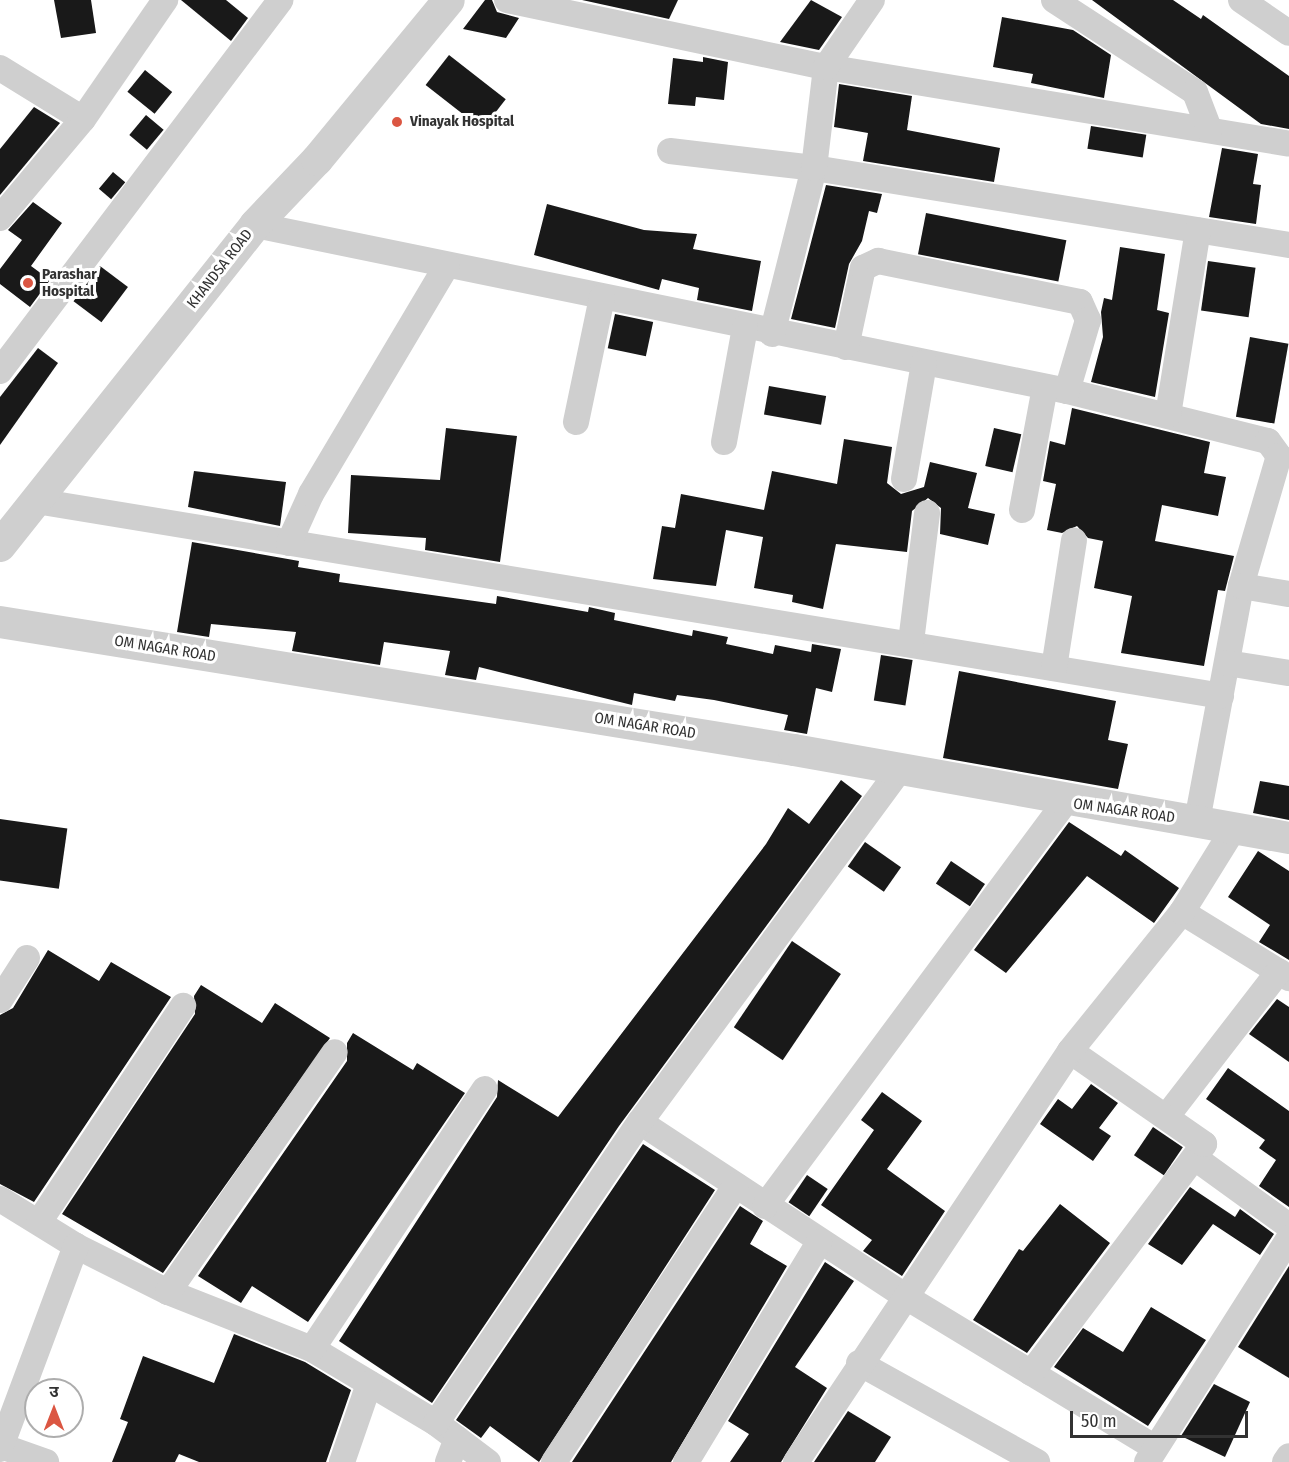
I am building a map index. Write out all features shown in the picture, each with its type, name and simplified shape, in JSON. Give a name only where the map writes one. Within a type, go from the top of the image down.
[{"type":"street","points":[[0,218],[83,119],[165,0]]},
{"type":"street","points":[[0,371],[281,0]]},
{"type":"street","name":"KHANDSA ROAD","points":[[0,546],[255,225],[317,160],[449,0]]},
{"type":"street","points":[[507,0],[826,67],[1289,144]]},
{"type":"street","points":[[772,334],[814,168],[826,67],[872,0]]},
{"type":"street","points":[[1054,0],[1195,93],[1209,129]]},
{"type":"street","points":[[1241,0],[1289,33]]},
{"type":"street","points":[[0,68],[83,119]]},
{"type":"street","points":[[670,151],[814,168],[1289,245]]},
{"type":"street","points":[[255,225],[772,334],[1056,389],[1258,436],[1278,451],[1241,586],[1197,822]]},
{"type":"street","points":[[1168,415],[1198,230]]},
{"type":"street","points":[[846,347],[863,268],[878,261],[1080,302],[1088,320],[1056,389],[1022,510]]},
{"type":"street","points":[[289,543],[311,494],[447,265]]},
{"type":"street","points":[[576,422],[602,298]]},
{"type":"street","points":[[724,442],[746,328]]},
{"type":"street","points":[[904,479],[924,363]]},
{"type":"street","points":[[36,501],[911,642],[1221,696]]},
{"type":"street","points":[[911,642],[927,513]]},
{"type":"street","points":[[1054,668],[1074,542]]},
{"type":"street","points":[[1241,586],[1289,594]]},
{"type":"street","name":"OM NAGAR ROAD","points":[[0,622],[1289,838]]},
{"type":"street","points":[[1227,663],[1289,673]]},
{"type":"street","points":[[436,1423],[640,1122],[899,771]]},
{"type":"street","points":[[765,1206],[1065,802]]},
{"type":"street","points":[[796,1462],[859,1363],[906,1297],[1070,1051],[1182,912],[1234,828]]},
{"type":"street","points":[[1167,1116],[1284,975],[1182,912]]},
{"type":"street","points":[[0,1000],[27,958]]},
{"type":"street","points":[[39,1222],[183,1006]]},
{"type":"street","points":[[1032,1372],[1195,1158],[1203,1141],[1070,1051]]},
{"type":"street","points":[[168,1292],[335,1052]]},
{"type":"street","points":[[312,1349],[485,1089]]},
{"type":"street","points":[[640,1122],[819,1242],[1032,1372],[1150,1454],[1289,1238]]},
{"type":"street","points":[[1195,1158],[1289,1226]]},
{"type":"street","points":[[555,1462],[736,1185]]},
{"type":"street","points":[[0,1199],[76,1246],[168,1292],[312,1349],[436,1423],[488,1462]]},
{"type":"street","points":[[686,1462],[819,1242]]},
{"type":"street","points":[[46,1462],[1,1448],[76,1246]]},
{"type":"street","points":[[859,1363],[1037,1462]]},
{"type":"street","points":[[342,1462],[369,1384]]},
{"type":"street","points":[[448,1462],[457,1438]]},
{"type":"street","points":[[1285,1462],[1289,1455]]},
{"type":"building","points":[[54,0],[91,0],[96,33],[61,38]]},
{"type":"building","points":[[181,0],[226,0],[248,18],[231,41]]},
{"type":"building","points":[[485,0],[492,0],[497,12],[519,18],[506,38],[463,29]]},
{"type":"building","points":[[582,0],[678,0],[669,19]]},
{"type":"building","points":[[811,0],[842,17],[819,50],[780,42]]},
{"type":"building","points":[[1092,0],[1173,0],[1201,19],[1203,15],[1289,76],[1289,129],[1261,124]]},
{"type":"building","points":[[1002,17],[1073,30],[1111,55],[1104,98],[1031,83],[1033,74],[993,67]]},
{"type":"building","points":[[449,55],[506,99],[482,129],[426,85]]},
{"type":"building","points":[[703,57],[728,62],[724,100],[696,97],[695,106],[668,104],[673,58],[703,62]]},
{"type":"building","points":[[145,70],[172,92],[155,114],[127,92]]},
{"type":"building","points":[[839,84],[912,96],[907,130],[1000,148],[994,182],[863,161],[868,133],[834,127]]},
{"type":"building","points":[[34,107],[60,123],[0,195],[0,149]]},
{"type":"building","points":[[146,115],[164,130],[147,150],[129,135]]},
{"type":"building","points":[[1091,126],[1146,135],[1143,157],[1087,149]]},
{"type":"building","points":[[1222,148],[1258,154],[1253,184],[1261,185],[1256,224],[1209,217]]},
{"type":"building","points":[[113,172],[125,182],[111,199],[99,189]]},
{"type":"building","points":[[826,185],[882,194],[877,213],[869,211],[862,241],[849,264],[835,328],[791,319]]},
{"type":"building","points":[[33,202],[62,223],[31,266],[50,280],[30,307],[0,284],[0,269],[22,240],[8,230]]},
{"type":"building","points":[[547,204],[644,230],[697,234],[693,249],[761,261],[752,311],[697,300],[699,288],[662,279],[659,290],[534,255]]},
{"type":"building","points":[[926,213],[1066,240],[1058,282],[918,254]]},
{"type":"building","points":[[1120,247],[1165,254],[1157,310],[1169,313],[1155,397],[1091,382],[1103,337],[1101,312],[1104,298],[1112,300]]},
{"type":"building","points":[[1208,261],[1256,268],[1249,317],[1201,311]]},
{"type":"building","points":[[100,266],[128,287],[101,322],[74,301]]},
{"type":"building","points":[[615,314],[653,322],[646,356],[608,348]]},
{"type":"building","points":[[1250,337],[1288,344],[1274,424],[1236,417]]},
{"type":"building","points":[[38,348],[58,363],[0,445],[0,397]]},
{"type":"building","points":[[769,386],[826,396],[821,425],[764,415]]},
{"type":"building","points":[[1072,408],[1210,442],[1204,473],[1226,477],[1218,516],[1162,505],[1155,541],[1234,556],[1225,591],[1218,590],[1204,666],[1121,653],[1132,596],[1094,588],[1103,541],[1088,538],[1077,526],[1062,533],[1047,530],[1056,484],[1043,481],[1050,441],[1065,445]]},
{"type":"building","points":[[446,428],[517,436],[500,562],[425,550],[426,538],[348,533],[351,475],[440,480]]},
{"type":"building","points":[[994,428],[1021,434],[1013,472],[985,466]]},
{"type":"building","points":[[844,439],[892,447],[887,483],[901,494],[924,487],[930,462],[977,473],[968,508],[995,514],[988,545],[940,534],[941,508],[928,498],[912,511],[907,552],[836,544],[823,609],[792,602],[793,595],[754,588],[763,537],[726,530],[716,586],[653,579],[662,526],[675,528],[681,494],[764,510],[772,471],[837,484]]},
{"type":"building","points":[[194,471],[286,482],[280,526],[188,507]]},
{"type":"building","points":[[192,542],[299,561],[298,567],[340,574],[339,582],[496,604],[497,596],[588,612],[589,607],[615,613],[614,620],[692,636],[693,630],[728,637],[726,644],[773,654],[775,645],[811,652],[812,644],[841,649],[832,692],[816,688],[807,734],[784,730],[788,715],[714,700],[677,695],[675,701],[634,693],[632,705],[479,667],[476,680],[445,675],[450,651],[384,642],[380,665],[292,651],[296,632],[211,624],[209,637],[177,632]]},
{"type":"building","points":[[881,655],[913,660],[905,705],[874,700]]},
{"type":"building","points":[[959,671],[1116,701],[1108,740],[1128,744],[1118,789],[943,758]]},
{"type":"building","points":[[841,780],[862,796],[619,1126],[432,1403],[339,1341],[497,1097],[498,1080],[558,1117],[766,844],[788,808],[809,824]]},
{"type":"building","points":[[1260,781],[1289,786],[1289,820],[1253,813]]},
{"type":"building","points":[[0,819],[67,828],[59,889],[0,881]]},
{"type":"building","points":[[1069,822],[1121,856],[1125,850],[1179,888],[1154,923],[1087,876],[1006,973],[974,950]]},
{"type":"building","points":[[865,842],[901,867],[884,892],[848,867]]},
{"type":"building","points":[[1258,851],[1289,871],[1289,960],[1259,942],[1270,925],[1228,897]]},
{"type":"building","points":[[951,861],[985,884],[970,906],[936,883]]},
{"type":"building","points":[[792,941],[841,974],[783,1060],[734,1027]]},
{"type":"building","points":[[48,950],[99,981],[111,962],[171,997],[34,1202],[0,1184],[0,1015],[13,1008]]},
{"type":"building","points":[[201,985],[262,1023],[275,1003],[330,1038],[163,1273],[62,1214],[195,1014],[194,996]]},
{"type":"building","points":[[1277,999],[1289,1007],[1289,1062],[1249,1034]]},
{"type":"building","points":[[353,1033],[413,1070],[417,1063],[465,1093],[308,1322],[252,1286],[241,1303],[198,1276],[347,1061],[347,1043]]},
{"type":"building","points":[[1228,1068],[1289,1111],[1289,1207],[1259,1186],[1276,1160],[1259,1148],[1265,1140],[1206,1099]]},
{"type":"building","points":[[1091,1084],[1118,1103],[1099,1128],[1111,1136],[1093,1161],[1040,1124],[1058,1099],[1072,1109]]},
{"type":"building","points":[[882,1092],[922,1121],[887,1169],[945,1211],[902,1276],[863,1251],[872,1240],[821,1205],[874,1130],[861,1120]]},
{"type":"building","points":[[1153,1127],[1183,1147],[1164,1175],[1134,1155]]},
{"type":"building","points":[[643,1144],[715,1190],[539,1462],[490,1426],[481,1438],[456,1420]]},
{"type":"building","points":[[807,1175],[828,1189],[809,1216],[789,1202]]},
{"type":"building","points":[[1190,1187],[1235,1217],[1240,1209],[1274,1234],[1260,1255],[1213,1224],[1182,1265],[1148,1244]]},
{"type":"building","points":[[1060,1204],[1110,1243],[1027,1353],[973,1320],[1019,1249],[1023,1251]]},
{"type":"building","points":[[740,1206],[763,1221],[750,1244],[787,1266],[671,1462],[572,1462]]},
{"type":"building","points":[[825,1262],[854,1281],[795,1367],[827,1388],[781,1462],[730,1462],[749,1434],[728,1421]]},
{"type":"building","points":[[1289,1266],[1289,1378],[1238,1347]]},
{"type":"building","points":[[1151,1307],[1206,1340],[1148,1426],[1054,1367],[1083,1328],[1123,1352]]},
{"type":"building","points":[[234,1334],[305,1362],[351,1390],[326,1462],[199,1462],[179,1454],[175,1462],[112,1462],[128,1422],[120,1419],[143,1356],[214,1383]]},
{"type":"building","points":[[1214,1384],[1250,1402],[1225,1457],[1181,1436]]},
{"type":"building","points":[[848,1411],[891,1437],[875,1462],[814,1462]]},
{"type":"place","name":"Vinayak Hospital","points":[[397,122]]},
{"type":"place","name":"Parashar Hospital","points":[[28,283]]}]
